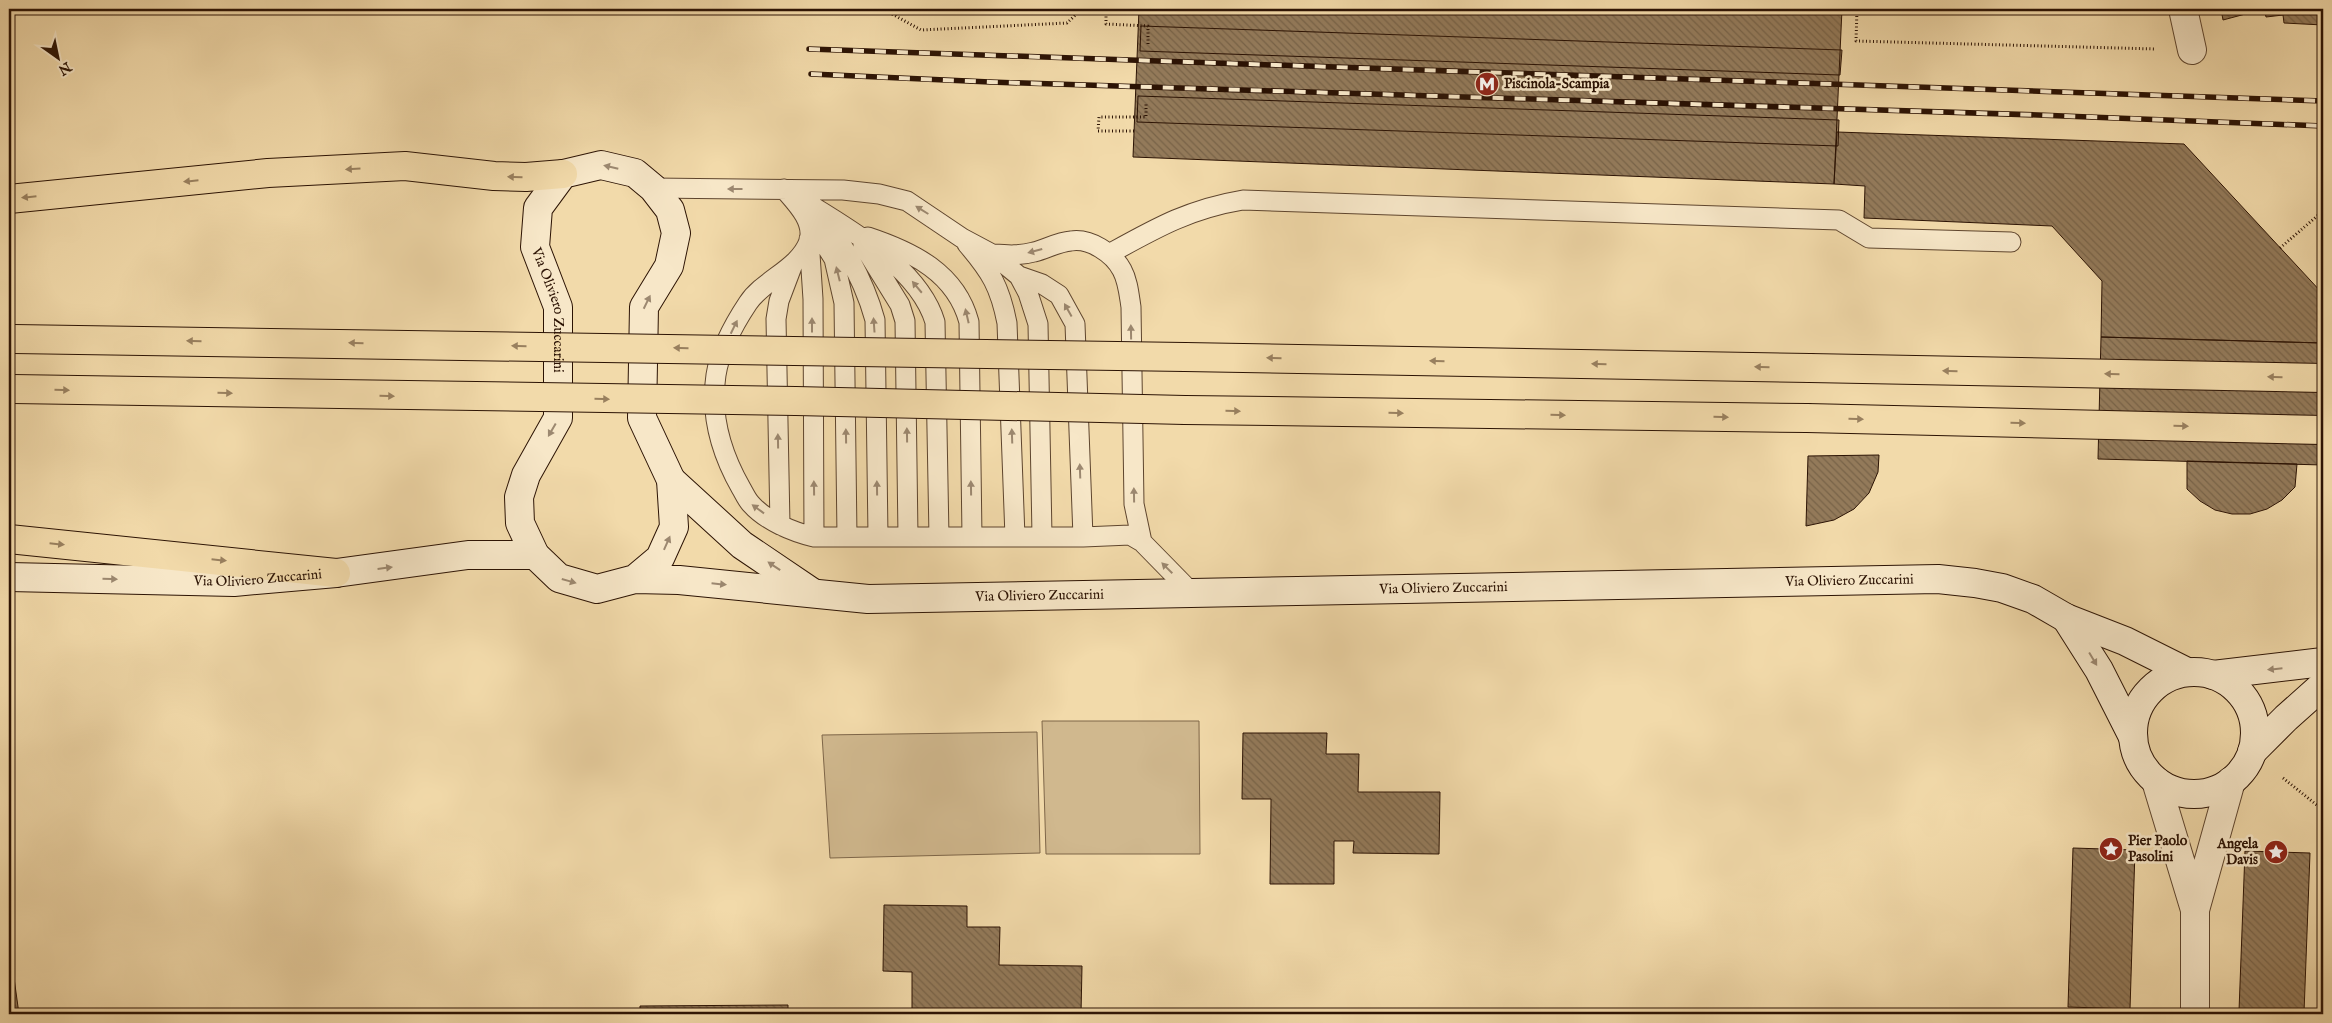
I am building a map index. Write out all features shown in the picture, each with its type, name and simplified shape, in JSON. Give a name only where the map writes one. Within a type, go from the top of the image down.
[{"type":"highway","points":[[9,199],[268,173],[405,166],[502,176],[526,177],[563,174]]},
{"type":"highway","points":[[12,339],[796,349],[2323,378]]},
{"type":"highway","points":[[11,389],[796,401],[1185,410],[1807,418],[2323,430]]},
{"type":"highway","points":[[9,539],[336,573]]},
{"type":"main road","points":[[2183,9],[2192,50]]},
{"type":"main road","name":"Via Oliviero Zuccarini","points":[[636,578],[660,558],[674,527],[671,480],[642,418],[644,307],[669,266],[676,234],[670,210],[654,188],[634,173],[601,165],[563,174],[538,208],[535,247],[558,307],[558,418],[526,475],[519,497],[520,522],[535,555],[559,578],[597,589],[636,578],[679,580],[868,599],[1938,579],[2002,588],[2033,599],[2066,618],[2200,673],[2230,684],[2244,697],[2253,715],[2256,734],[2252,752],[2244,768],[2231,781],[2214,791],[2194,794],[2174,791],[2156,782],[2144,769],[2136,754],[2133,737],[2134,720],[2140,702],[2153,687],[2169,677],[2200,673],[2323,662]]},
{"type":"main road","name":"Via Oliviero Zuccarini","points":[[671,480],[742,545],[814,594]]},
{"type":"main road","name":"Via Oliviero Zuccarini","points":[[9,578],[234,582],[336,573],[468,555],[535,555]]},
{"type":"main road","name":"Via Oliviero Zuccarini","points":[[2066,618],[2103,677],[2133,737]]},
{"type":"main road","name":"Via Oliviero Zuccarini","points":[[2252,752],[2323,685]]},
{"type":"main road","points":[[2195,1014],[2195,910],[2231,781]]},
{"type":"main road","points":[[2156,782],[2195,910]]},
{"type":"lane","points":[[654,188],[784,188],[870,193],[908,202],[962,238],[992,254],[1019,276],[1042,284],[1059,296],[1075,324],[1082,537]]},
{"type":"lane","points":[[784,188],[812,211],[852,261],[870,301],[875,320],[878,536]]},
{"type":"lane","points":[[1109,254],[1181,216],[1212,205],[1243,200],[1839,220],[1869,238],[2011,242]]},
{"type":"lane","points":[[812,211],[856,233],[899,247],[923,260],[956,291],[965,306],[969,322],[972,536]]},
{"type":"lane","points":[[812,211],[809,239],[813,299],[814,537]]},
{"type":"lane","points":[[812,211],[834,259],[844,302],[847,537]]},
{"type":"lane","points":[[856,233],[900,305],[905,321],[908,536]]},
{"type":"lane","points":[[856,233],[904,273],[920,289],[930,306],[936,322],[939,537]]},
{"type":"lane","points":[[962,238],[993,277],[1002,301],[1007,323],[1015,537]]},
{"type":"lane","points":[[809,239],[803,252],[794,262],[750,300],[738,318],[724,346],[716,375],[714,407],[719,436],[728,465],[751,504],[780,525],[795,533],[814,537],[1082,537],[1130,535],[1142,542],[1192,593]]},
{"type":"lane","points":[[992,254],[1012,256],[1035,252],[1072,240],[1091,242],[1109,254],[1121,268],[1128,286],[1130,307],[1134,504],[1142,542]]},
{"type":"lane","points":[[780,525],[776,319],[780,301],[794,262]]},
{"type":"lane","points":[[1019,276],[1028,293],[1038,324],[1042,536]]},
{"type":"path","points":[[883,9],[921,30],[1067,23],[1082,9]]},
{"type":"path","points":[[1857,9],[1856,41],[2192,50]]},
{"type":"path","points":[[1139,12],[1106,11],[1106,24],[1148,26],[1148,45]]},
{"type":"path","points":[[1134,131],[1098,131],[1099,117],[1146,117],[1146,104]]},
{"type":"path","points":[[2280,248],[2323,211]]},
{"type":"path","points":[[2283,778],[2323,810]]},
{"type":"shaded area","points":[[1042,721],[1199,721],[1200,854],[1046,854]]},
{"type":"shaded area","points":[[1037,732],[1040,853],[830,858],[822,735]]},
{"type":"building","points":[[1139,9],[1842,9],[1834,184],[1133,157]]},
{"type":"building","points":[[2221,9],[2264,9],[2223,20]]},
{"type":"building","points":[[2264,9],[2323,9],[2323,25],[2284,23],[2283,15],[2266,17]]},
{"type":"building","points":[[1141,26],[1842,50],[1840,75],[1140,51]]},
{"type":"building","points":[[1138,96],[1839,120],[1838,146],[1137,122]]},
{"type":"building","points":[[1837,132],[2184,144],[2323,294],[2323,343],[2101,337],[2102,281],[2052,226],[1864,218],[1865,186],[1834,184]]},
{"type":"building","points":[[2101,337],[2323,343],[2323,465],[2098,459]]},
{"type":"building","points":[[1879,455],[1878,472],[1869,493],[1854,509],[1834,520],[1806,526],[1808,456]]},
{"type":"building","points":[[2187,461],[2297,464],[2295,487],[2282,500],[2267,509],[2250,514],[2232,514],[2215,510],[2200,501],[2187,489]]},
{"type":"building","points":[[1243,733],[1327,733],[1326,754],[1359,754],[1358,792],[1440,792],[1439,854],[1353,853],[1354,841],[1334,841],[1334,884],[1270,884],[1271,799],[1242,799]]},
{"type":"building","points":[[2073,848],[2135,850],[2130,1009],[2068,1007]]},
{"type":"building","points":[[2245,851],[2310,853],[2304,1013],[2239,1011]]},
{"type":"building","points":[[884,905],[967,906],[967,927],[1000,927],[999,965],[1082,966],[1081,1014],[912,1014],[912,972],[883,971]]},
{"type":"building","points":[[9,942],[19,1014],[9,1014]]},
{"type":"building","points":[[788,1005],[788,1014],[640,1014],[640,1006]]},
{"type":"railway","points":[[809,49],[2323,101]]},
{"type":"railway","points":[[811,74],[990,82],[2038,115],[2323,126]]},
{"type":"place","name":"Piscinola-Scampia","points":[[1487,84]]},
{"type":"place","name":"Pier Paolo Pasolini","points":[[2111,849]]},
{"type":"place","name":"Angela Davis","points":[[2276,852]]}]
